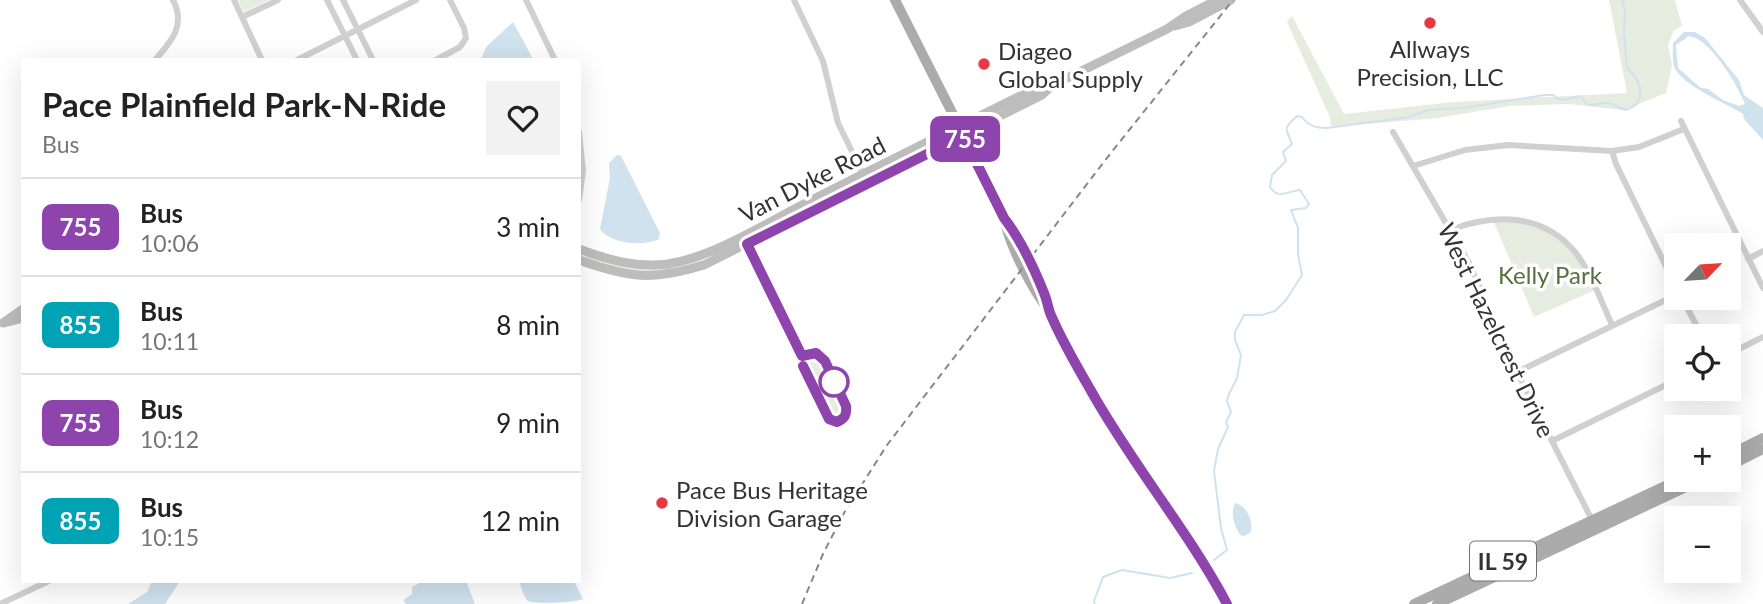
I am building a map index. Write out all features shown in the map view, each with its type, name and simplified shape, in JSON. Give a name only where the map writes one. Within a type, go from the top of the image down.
[{"type":"main road","points":[[895,0],[1004,218],[1007,232],[1040,299],[1050,312],[1107,419],[1200,557],[1227,604]]},
{"type":"main road","points":[[1741,449],[1763,438]]},
{"type":"main road","points":[[1741,460],[1763,449]]},
{"type":"main road","name":"IL 59","points":[[1437,604],[1664,488]]},
{"type":"main road","name":"IL 59","points":[[1414,604],[1673,492]]},
{"type":"street","points":[[157,58],[177,32],[179,16],[173,0]]},
{"type":"street","points":[[234,0],[261,58]]},
{"type":"street","points":[[242,17],[278,0]]},
{"type":"street","points":[[327,0],[356,58]]},
{"type":"street","points":[[343,0],[372,58]]},
{"type":"street","points":[[302,58],[416,0]]},
{"type":"street","points":[[440,58],[460,47],[467,38],[450,0]]},
{"type":"street","points":[[526,0],[554,58]]},
{"type":"street","points":[[794,0],[823,61],[838,122],[866,179]]},
{"type":"street","name":"Van Dyke Road","points":[[581,261],[636,276],[675,274],[704,265],[961,131],[1042,95],[1053,85],[1167,29],[1217,0]]},
{"type":"street","name":"Van Dyke Road","points":[[1167,29],[1189,22],[1231,0]]},
{"type":"street","points":[[1740,0],[1763,32]]},
{"type":"street","points":[[1681,121],[1763,288]]},
{"type":"street","points":[[1413,166],[1465,150],[1508,145],[1612,151],[1639,147],[1684,129]]},
{"type":"street","name":"West Hazelcrest Drive","points":[[1393,132],[1469,263],[1517,372],[1595,525]]},
{"type":"street","points":[[1612,151],[1664,262]]},
{"type":"street","points":[[581,152],[581,186]]},
{"type":"street","name":"Van Dyke Road","points":[[581,250],[615,261],[636,264],[680,261],[866,179]]},
{"type":"street","points":[[1450,230],[1479,221],[1503,218],[1521,219],[1553,232],[1576,253],[1612,325]]},
{"type":"street","points":[[1748,259],[1763,251]]},
{"type":"street","points":[[1517,372],[1664,301]]},
{"type":"street","points":[[1,324],[21,310]]},
{"type":"street","points":[[1,324],[21,319]]},
{"type":"street","points":[[1741,348],[1763,337]]},
{"type":"street","points":[[1552,441],[1664,386]]},
{"type":"street","points":[[0,604],[45,583]]},
{"type":"green space","points":[[238,0],[269,0],[244,12]]},
{"type":"green space","points":[[1609,0],[1675,0],[1682,26],[1674,30],[1668,45],[1672,65],[1666,93],[1623,110],[1570,104],[1510,106],[1437,118],[1331,127],[1330,117],[1287,22],[1292,16],[1344,114],[1454,102],[1627,93]]},
{"type":"green space","name":"Kelly Park","points":[[1503,218],[1553,232],[1576,253],[1595,290],[1534,317],[1493,220]]},
{"type":"green space","points":[[733,245],[686,268],[637,273],[581,259],[581,255],[611,264],[647,267]]},
{"type":"green space","points":[[811,357],[816,358],[839,407],[840,413],[837,416],[831,414],[809,369],[808,362]]},
{"type":"water","points":[[513,22],[532,58],[481,58],[486,47]]},
{"type":"water","points":[[1684,32],[1695,32],[1705,38],[1739,80],[1744,95],[1763,108],[1763,140],[1744,119],[1743,114],[1694,87],[1678,73],[1673,63],[1673,43]],"holes":[[[1689,36],[1706,45],[1722,64],[1745,104],[1739,106],[1723,100],[1708,89],[1701,88],[1678,68],[1676,45]]]},
{"type":"water","points":[[617,155],[621,156],[660,233],[659,239],[644,243],[627,243],[611,238],[600,229],[610,178],[609,163]]},
{"type":"water","points":[[1235,503],[1243,507],[1250,519],[1251,532],[1244,536],[1240,535],[1233,519]]},
{"type":"water","points":[[151,583],[179,583],[165,604],[128,604],[147,592]]},
{"type":"water","points":[[419,583],[467,583],[475,604],[406,604],[403,600],[412,594],[412,587]]},
{"type":"water","points":[[520,583],[575,583],[583,599],[538,603],[528,601]]},
{"type":"waterway","points":[[1214,560],[1227,550],[1221,528],[1214,471],[1218,449],[1228,427],[1226,422],[1231,412],[1227,401],[1237,378],[1241,355],[1235,332],[1244,315],[1262,315],[1275,311],[1286,300],[1302,275],[1298,254],[1298,228],[1291,210],[1306,208],[1309,204],[1300,190],[1280,194],[1270,187],[1272,175],[1286,161],[1283,152],[1292,144],[1287,132],[1289,124],[1297,116],[1313,126],[1327,128],[1409,117],[1428,110],[1464,108],[1545,95],[1554,95],[1564,100],[1580,96],[1591,106],[1607,103],[1626,110],[1636,105],[1640,90],[1637,80],[1627,68],[1625,10],[1622,0]]},
{"type":"waterway","points":[[1095,604],[1103,577],[1122,570],[1170,578],[1192,573]]},
{"type":"railway","points":[[802,604],[844,513],[887,445],[1110,154],[1233,0]]},
{"type":"bus line","name":"755","points":[[803,366],[829,419],[837,422],[843,419],[847,412],[846,406],[825,361],[816,353],[802,356],[747,244],[963,136],[1046,296],[1050,312],[1087,385],[1200,557],[1227,604]]},
{"type":"place","name":"Allways Precision, LLC","points":[[1430,23]]},
{"type":"place","name":"Diageo Global Supply","points":[[984,64]]},
{"type":"place","name":"Pace Bus Heritage Division Garage","points":[[662,503]]}]
